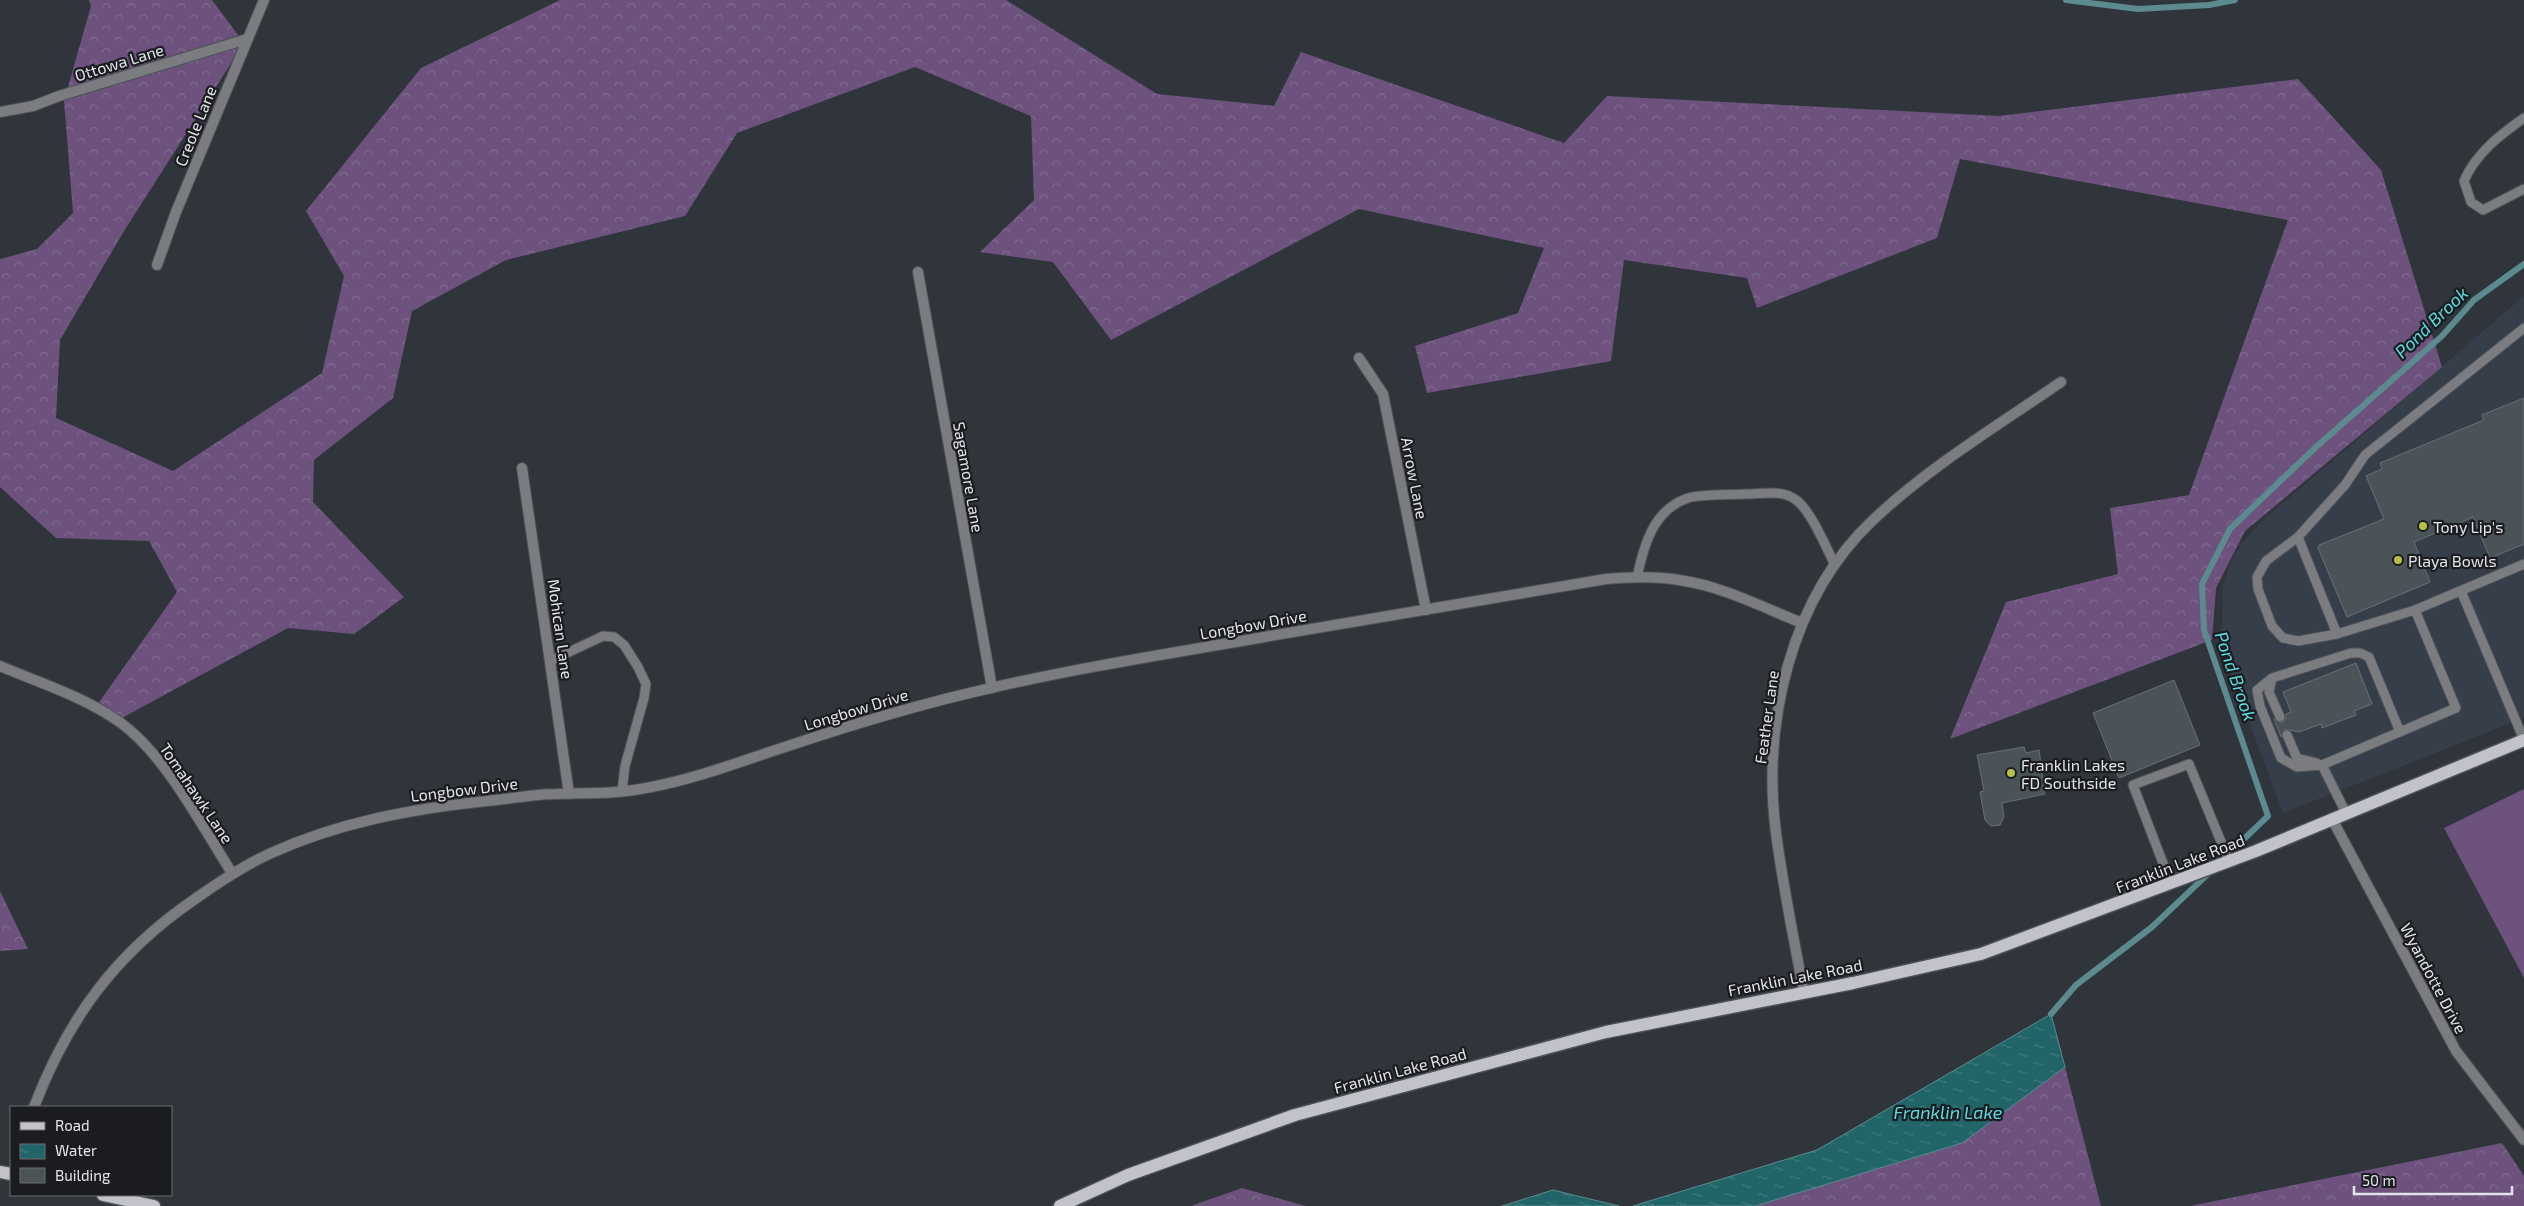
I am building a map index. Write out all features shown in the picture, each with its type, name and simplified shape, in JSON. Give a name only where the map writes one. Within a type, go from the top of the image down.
[{"type":"main road","name":"Franklin Lake Road","points":[[1060,1206],[1146,1168],[1295,1115],[1606,1032],[1804,993],[1982,954],[2229,862],[2524,740]]},
{"type":"main road","points":[[108,1196],[154,1206]]},
{"type":"street","name":"Creole Lane","points":[[157,265],[176,212],[264,0]]},
{"type":"street","name":"Ottowa Lane","points":[[0,112],[33,106],[58,96],[247,39]]},
{"type":"street","name":"Sagamore Lane","points":[[918,272],[992,688]]},
{"type":"street","name":"Arrow Lane","points":[[1359,358],[1383,394],[1426,610]]},
{"type":"street","name":"Feather Lane","points":[[1804,993],[1776,832],[1773,783],[1776,732],[1784,678],[1802,623],[1820,589],[1836,565],[1871,522],[1908,488],[2061,382]]},
{"type":"street","name":"Mohican Lane","points":[[522,468],[569,794]]},
{"type":"street","name":"Longbow Drive","points":[[34,1106],[56,1055],[79,1013],[103,980],[136,945],[166,918],[232,873],[314,835],[360,821],[416,809],[554,794],[622,791],[698,777],[790,745],[894,713],[992,688],[1097,665],[1606,579],[1637,577],[1679,580],[1717,589],[1802,623]]},
{"type":"street","name":"Tomahawk Lane","points":[[0,666],[91,705],[128,730],[163,765],[232,873]]},
{"type":"street","name":"Wyandotte Drive","points":[[2332,820],[2456,1051],[2524,1140]]},
{"type":"lane","points":[[2524,118],[2499,136],[2470,166],[2464,181],[2471,202],[2483,210],[2524,189]]},
{"type":"lane","points":[[2524,328],[2364,455],[2345,485],[2298,537],[2266,561],[2256,577],[2258,589],[2272,626],[2283,638],[2298,641],[2338,634],[2415,610],[2524,564]]},
{"type":"lane","points":[[1637,577],[1642,555],[1653,526],[1663,512],[1688,498],[1781,493],[1797,500],[1812,521],[1836,565]]},
{"type":"lane","points":[[2298,537],[2338,634]]},
{"type":"lane","points":[[2461,591],[2524,740]]},
{"type":"lane","points":[[2400,732],[2370,657],[2360,653],[2351,653],[2272,678],[2258,690],[2260,706],[2281,758],[2297,767],[2322,765],[2400,732],[2456,708],[2415,610]]},
{"type":"lane","points":[[550,662],[602,636],[614,637],[624,645],[638,667],[646,684],[644,698],[625,766],[622,791]]},
{"type":"lane","points":[[2272,678],[2269,692],[2280,717]]},
{"type":"lane","points":[[2287,735],[2297,758],[2322,765],[2346,813]]},
{"type":"lane","points":[[2171,884],[2133,785],[2189,764],[2229,862]]},
{"type":"shaded area","points":[[2524,296],[2524,718],[2283,813],[2221,647],[2223,586],[2229,565],[2240,546],[2259,524]]},
{"type":"green space","points":[[89,0],[212,0],[244,43],[124,231],[60,340],[56,418],[173,471],[322,373],[344,276],[306,211],[421,68],[560,0],[1006,0],[1157,94],[1274,106],[1301,52],[1564,143],[1607,96],[1999,116],[2298,79],[2381,170],[2442,367],[2245,531],[2216,588],[2212,640],[1950,739],[2006,602],[2118,574],[2110,508],[2189,495],[2288,220],[1960,159],[1937,238],[1757,308],[1747,278],[1624,260],[1611,361],[1427,393],[1415,346],[1518,313],[1544,248],[1359,209],[1111,340],[1053,262],[980,252],[1034,200],[1031,116],[915,67],[737,133],[685,216],[506,260],[412,311],[393,398],[314,460],[313,502],[404,597],[354,634],[288,628],[120,719],[95,708],[177,592],[149,541],[56,538],[0,487],[0,259],[37,249],[73,213],[64,101],[91,6]]},
{"type":"green space","points":[[2524,789],[2524,978],[2444,828]]},
{"type":"green space","points":[[0,891],[28,949],[0,951]]},
{"type":"green space","points":[[2065,1067],[2101,1206],[1755,1206],[1962,1143]]},
{"type":"green space","points":[[2502,1143],[2524,1176],[2524,1206],[2190,1206]]},
{"type":"green space","points":[[1242,1188],[1306,1206],[1191,1206]]},
{"type":"water","name":"Franklin Lake","points":[[2051,1014],[2065,1067],[1962,1143],[1755,1206],[1633,1206],[1817,1150]]},
{"type":"water","points":[[1553,1190],[1619,1206],[1502,1206]]},
{"type":"building","points":[[2524,398],[2524,544],[2490,558],[2473,517],[2414,542],[2430,582],[2347,617],[2318,548],[2319,545],[2384,519],[2366,476],[2382,469],[2380,463],[2484,420],[2482,415]]},
{"type":"building","points":[[2356,663],[2372,704],[2354,711],[2356,715],[2322,728],[2321,724],[2299,732],[2285,729],[2281,737],[2274,719],[2282,723],[2285,720],[2286,714],[2291,712],[2283,692]]},
{"type":"building","points":[[2174,680],[2200,745],[2119,778],[2093,713]]},
{"type":"building","name":"Franklin Lakes FD Southside","points":[[2024,747],[2026,753],[2039,750],[2045,794],[2002,803],[2004,817],[2000,825],[1991,826],[1985,820],[1980,792],[1984,791],[1977,755]]},
{"type":"waterway","points":[[2066,0],[2138,9],[2209,5],[2235,0]]},
{"type":"waterway","name":"Pond Brook","points":[[2224,858],[2268,816],[2204,630],[2202,584],[2230,529],[2315,448],[2442,336],[2474,300],[2524,264]]},
{"type":"waterway","name":"Pond Brook","points":[[2051,1014],[2076,985],[2152,927],[2210,872]]},
{"type":"place","name":"Tony Lip's","points":[[2423,526]]},
{"type":"place","name":"Playa Bowls","points":[[2398,560]]},
{"type":"place","name":"Franklin Lakes FD Southside","points":[[2011,773]]}]
